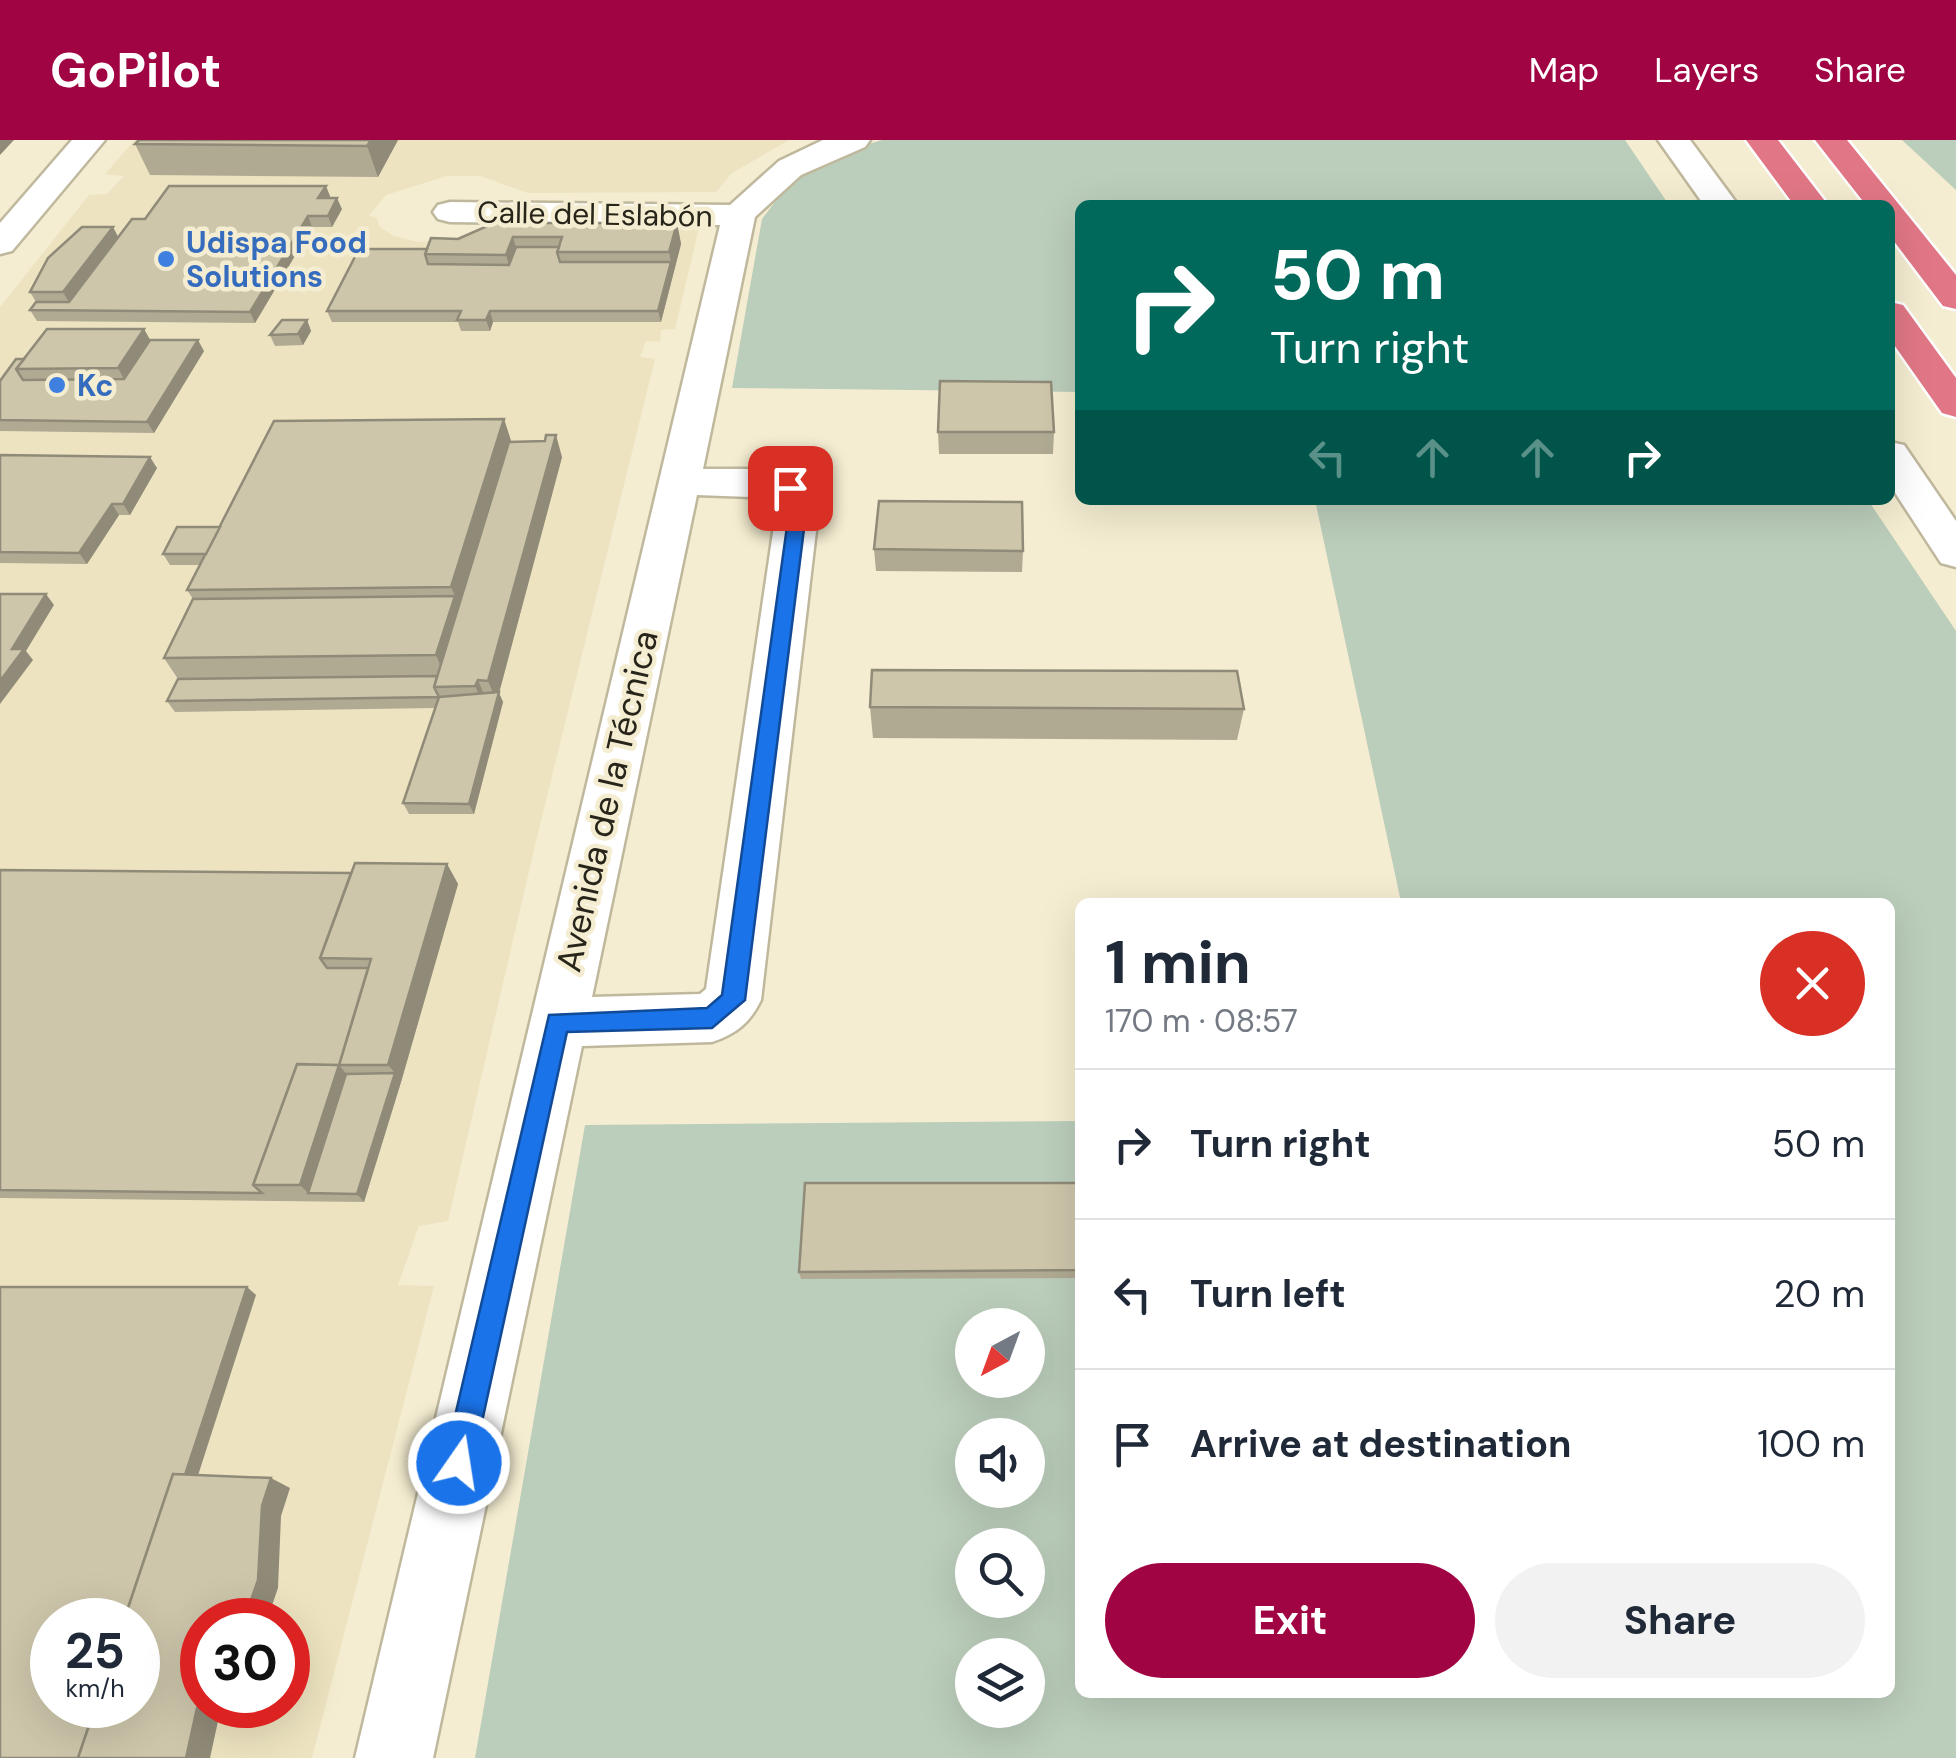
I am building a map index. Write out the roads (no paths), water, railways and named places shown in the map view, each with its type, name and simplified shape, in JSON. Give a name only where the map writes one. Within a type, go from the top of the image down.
[{"type":"highway","points":[[1762,140],[1807,200]]},
{"type":"highway","points":[[1831,140],[1878,200]]},
{"type":"highway","points":[[1895,220],[1956,298]]},
{"type":"highway","points":[[1895,320],[1956,405]]},
{"type":"street","points":[[0,244],[14,210],[89,140]]},
{"type":"street","name":"Avenida de la Técnica","points":[[394,1758],[739,215],[772,177],[813,153],[854,140]]},
{"type":"street","points":[[1674,140],[1717,200]]},
{"type":"street","name":"Calle del Eslabón","points":[[450,212],[739,215]]},
{"type":"street","points":[[1895,462],[1956,553]]},
{"type":"street","points":[[558,1022],[712,1018],[733,1000],[798,505],[790,488],[759,482],[679,482]]},
{"type":"place","name":"Udispa Food Solutions","points":[[166,259]]},
{"type":"place","name":"Kc","points":[[57,385]]}]
